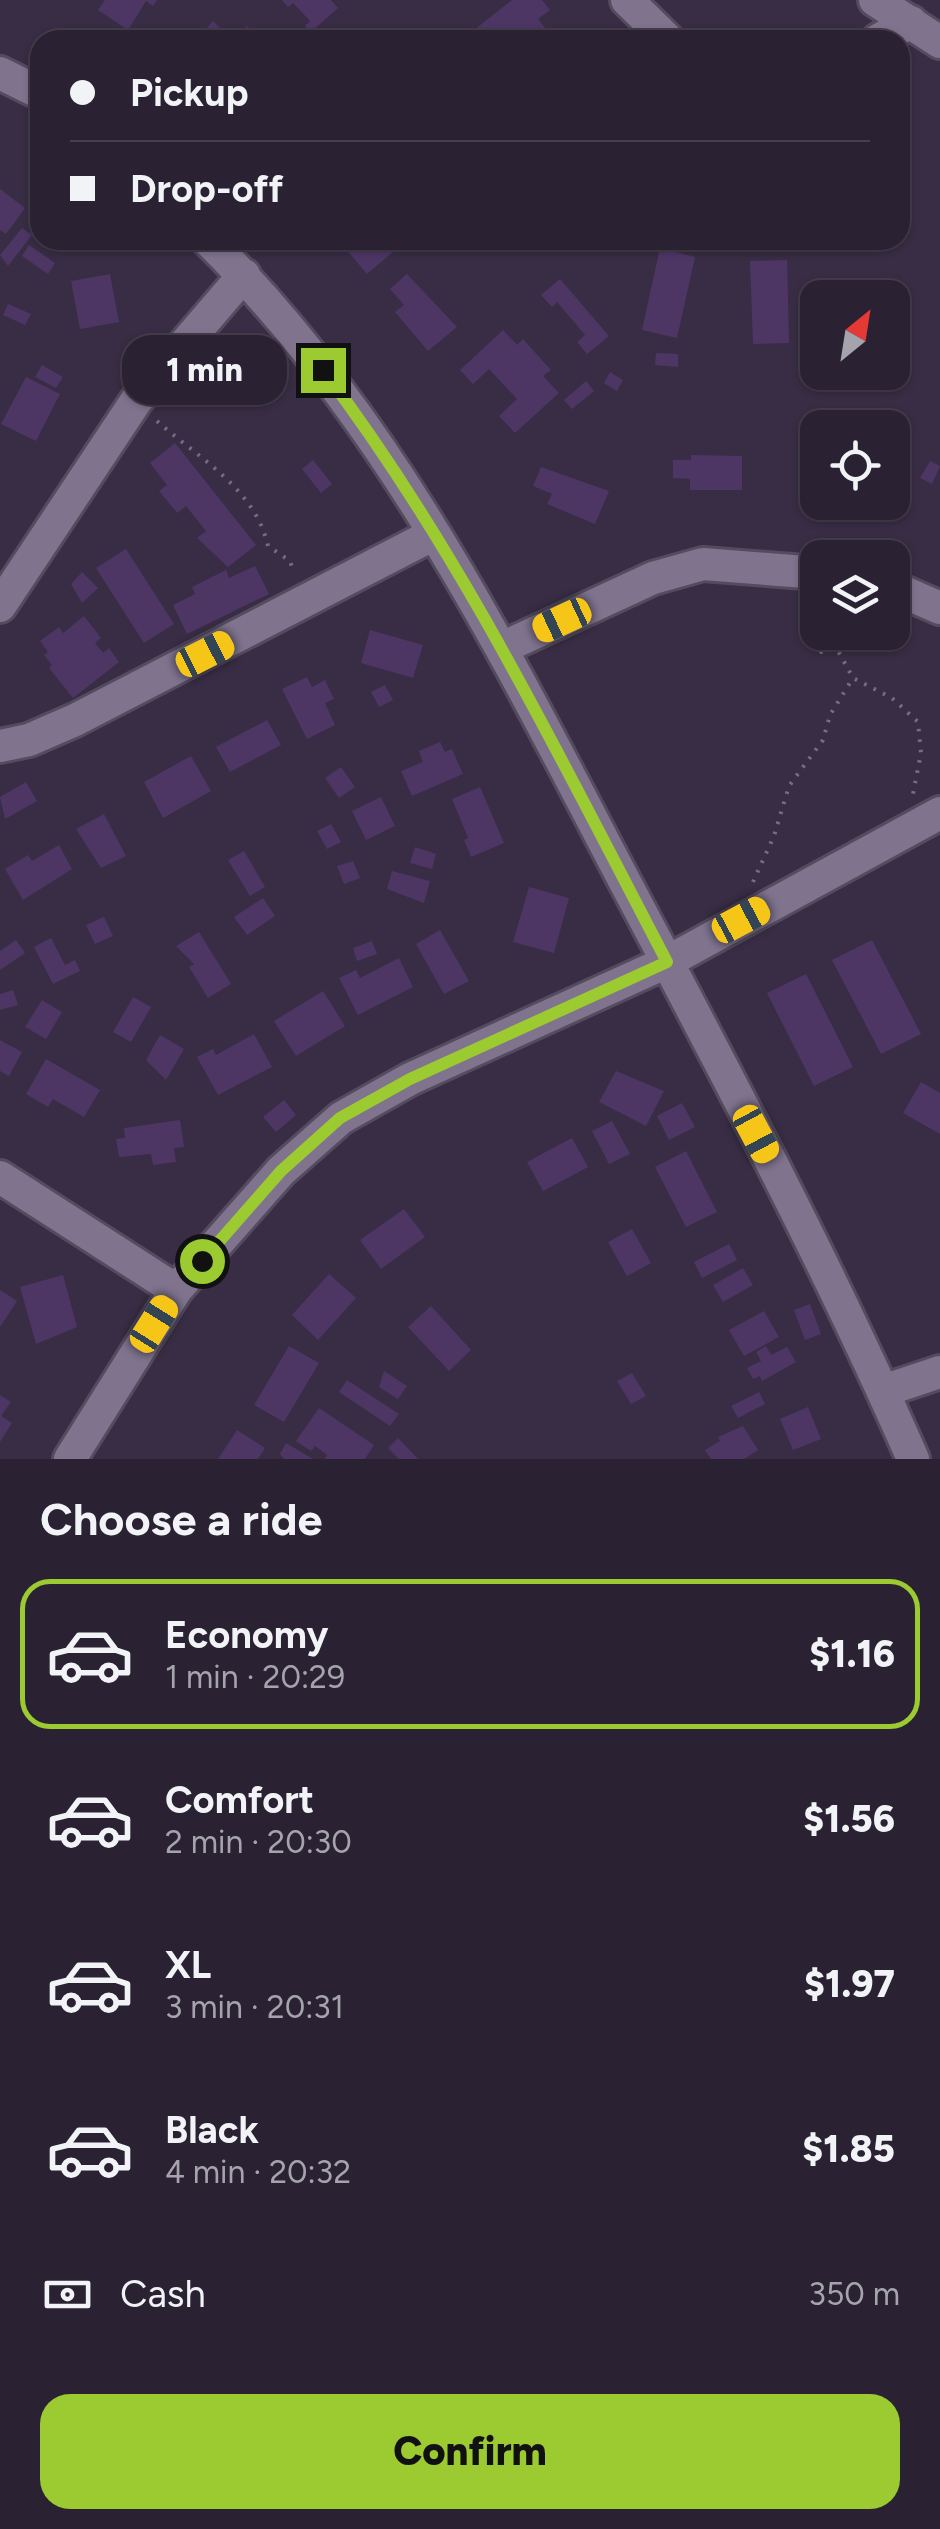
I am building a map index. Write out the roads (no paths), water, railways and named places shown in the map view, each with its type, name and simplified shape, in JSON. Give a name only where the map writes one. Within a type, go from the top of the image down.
[{"type":"street","points":[[627,0],[658,30]]},
{"type":"street","points":[[875,0],[940,42]]},
{"type":"street","points":[[896,30],[910,22]]},
{"type":"street","points":[[0,73],[30,88]]},
{"type":"street","points":[[218,250],[244,275],[376,441],[502,648],[667,962],[883,1391],[912,1459]]},
{"type":"street","points":[[0,606],[136,401],[244,275]]},
{"type":"street","points":[[0,746],[28,740],[74,720],[432,535]]},
{"type":"street","points":[[502,648],[653,578],[703,564],[800,570]]},
{"type":"street","points":[[910,595],[940,608]]},
{"type":"street","points":[[70,1459],[176,1290],[281,1171],[340,1118],[410,1079],[667,962],[928,820]]},
{"type":"street","points":[[0,1176],[176,1290]]},
{"type":"street","points":[[883,1391],[940,1372]]}]
